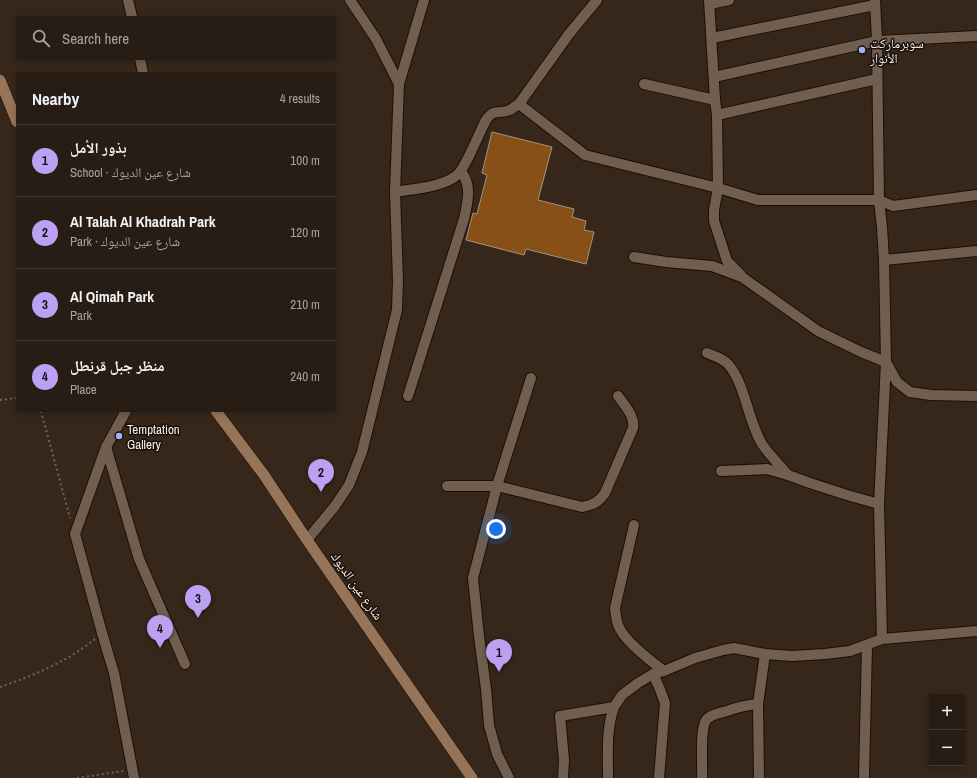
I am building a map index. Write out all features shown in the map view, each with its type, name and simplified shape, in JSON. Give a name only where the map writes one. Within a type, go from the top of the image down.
[{"type":"main road","points":[[0,80],[16,120]]},
{"type":"main road","name":"شارع عين الديوك","points":[[217,412],[264,475],[307,540],[472,778]]},
{"type":"street","points":[[128,0],[132,16]]},
{"type":"street","points":[[350,0],[376,39],[399,84]]},
{"type":"street","points":[[307,540],[335,506],[349,485],[364,445],[397,310],[398,281],[395,192],[399,84],[424,0]]},
{"type":"street","points":[[395,192],[438,185],[458,175],[491,113],[509,110],[519,104],[569,34],[597,0]]},
{"type":"street","points":[[729,0],[710,2],[717,115],[718,188],[714,210],[714,221],[727,261],[742,277],[818,331],[861,352],[886,362],[897,382],[910,392],[931,395],[977,396]]},
{"type":"street","points":[[712,38],[875,3],[877,41],[879,200],[884,260],[886,362],[879,504],[882,639]]},
{"type":"street","points":[[714,77],[877,41],[977,36]]},
{"type":"street","points":[[140,60],[143,72]]},
{"type":"street","points":[[717,115],[877,79]]},
{"type":"street","points":[[644,84],[715,100]]},
{"type":"street","points":[[519,104],[585,155],[718,188],[758,200],[879,200],[893,206],[977,195]]},
{"type":"street","points":[[408,396],[468,202],[466,178],[461,171]]},
{"type":"street","points":[[884,260],[977,251]]},
{"type":"street","points":[[634,257],[666,262],[712,266],[742,277]]},
{"type":"street","points":[[706,353],[719,357],[728,364],[737,378],[749,415],[762,444],[788,474]]},
{"type":"street","points":[[509,778],[497,754],[489,725],[473,578],[497,486],[531,378]]},
{"type":"street","points":[[447,486],[497,486],[582,507],[595,503],[605,493],[633,428],[634,422],[632,417],[618,396]]},
{"type":"street","points":[[125,412],[106,447],[75,534],[114,674],[133,774]]},
{"type":"street","points":[[106,447],[140,559],[185,664]]},
{"type":"street","points":[[721,471],[767,469],[788,474],[824,488],[879,504]]},
{"type":"street","points":[[634,525],[615,608],[616,620],[620,630],[627,638],[664,672]]},
{"type":"street","points":[[608,778],[610,718],[614,707],[622,695],[653,674],[664,672],[695,658],[734,648],[766,654],[792,656],[825,654],[850,651],[882,639],[977,631]]},
{"type":"street","points":[[864,778],[867,645]]},
{"type":"street","points":[[759,778],[758,704],[766,654]]},
{"type":"street","points":[[653,674],[665,703],[659,778]]},
{"type":"street","points":[[702,778],[703,741],[706,720],[712,716],[746,705],[758,704]]},
{"type":"street","points":[[562,778],[564,760],[560,716],[614,707]]},
{"type":"path","points":[[0,400],[16,398]]},
{"type":"path","points":[[41,412],[75,534]]},
{"type":"path","points":[[0,687],[56,664],[86,646],[102,633]]},
{"type":"path","points":[[77,778],[133,774]]},
{"type":"building","points":[[492,132],[552,147],[538,200],[574,209],[572,217],[586,221],[584,230],[594,232],[586,264],[526,249],[524,255],[466,240],[473,213],[477,214],[487,175],[482,173]]},
{"type":"place","name":"سوبرماركت الأنوار","points":[[862,50]]},
{"type":"place","name":"Temptation Gallery","points":[[119,436]]},
{"type":"place","name":"Al Talah Al Khadrah Park","points":[[321,492]]},
{"type":"place","name":"Al Qimah Park","points":[[198,618]]},
{"type":"place","name":"منظر جبل قرنطل","points":[[160,648]]},
{"type":"place","name":"بذور الأمل","points":[[499,672]]}]
